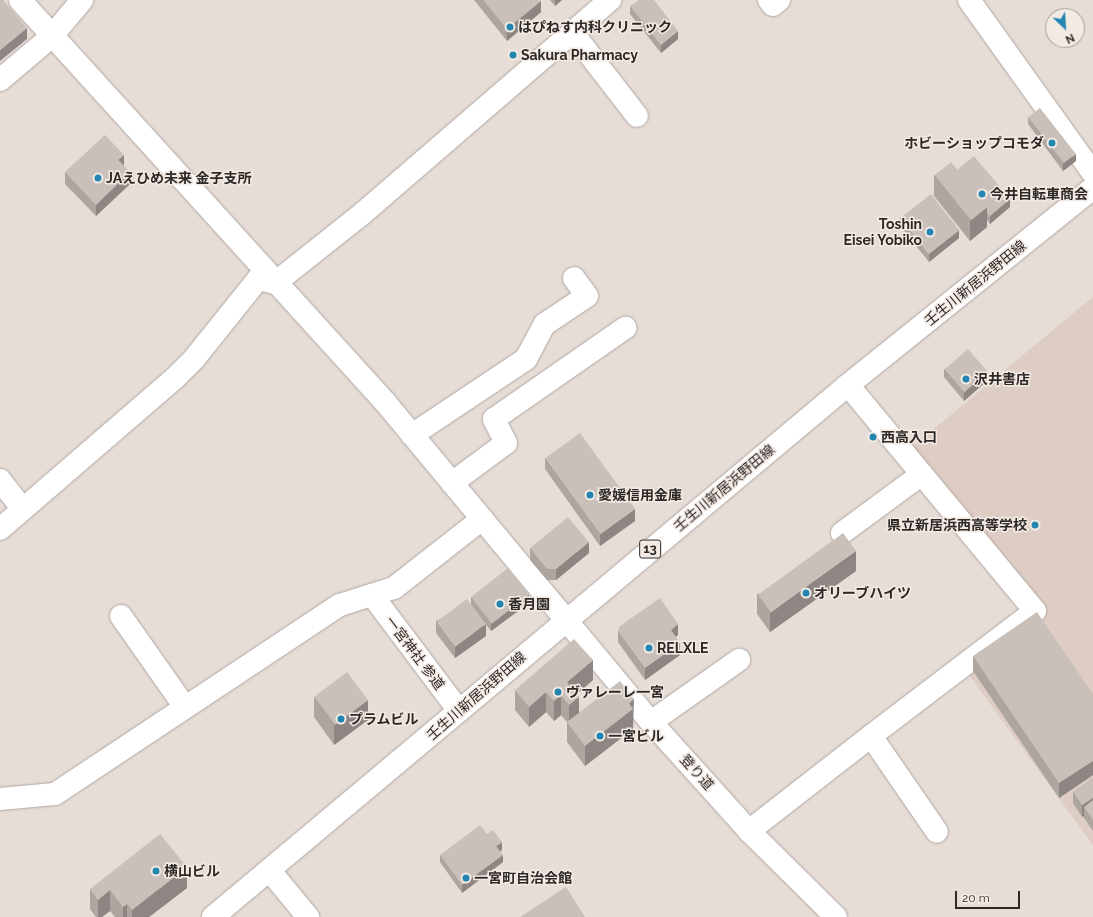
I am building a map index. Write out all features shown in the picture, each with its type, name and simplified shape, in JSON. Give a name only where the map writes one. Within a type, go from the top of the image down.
[{"type":"street","name":"登り道","points":[[20,0],[275,283],[385,402],[651,722],[749,830],[836,917]]},
{"type":"street","points":[[0,80],[52,36],[82,0]]},
{"type":"street","points":[[0,529],[175,378],[194,359],[258,279],[275,283],[362,214],[610,0]]},
{"type":"street","points":[[769,0],[773,4],[778,0]]},
{"type":"street","points":[[969,0],[1093,173]]},
{"type":"street","points":[[572,32],[637,116]]},
{"type":"street","name":"壬生川新居浜野田線","points":[[213,917],[459,712],[565,620],[848,385],[1093,188]]},
{"type":"street","points":[[412,435],[526,359],[545,324],[587,296],[574,278]]},
{"type":"street","points":[[452,483],[506,443],[494,418],[624,328]]},
{"type":"street","points":[[749,830],[1035,611],[848,385]]},
{"type":"street","points":[[842,533],[922,474]]},
{"type":"street","points":[[0,480],[23,509]]},
{"type":"street","points":[[0,799],[55,794],[185,706],[340,605],[394,588],[482,519]]},
{"type":"street","name":"一宮神社 参道","points":[[372,596],[459,712]]},
{"type":"street","points":[[121,616],[185,706]]},
{"type":"street","points":[[651,722],[739,660]]},
{"type":"street","points":[[871,736],[937,832]]},
{"type":"street","points":[[270,871],[308,917]]},
{"type":"shaded area","name":"県立新居浜西高等学校","points":[[1093,297],[1093,845],[966,671],[1043,618],[1044,603],[912,447]]},
{"type":"building","points":[[0,0],[3,0],[27,28],[0,50]]},
{"type":"building","points":[[483,0],[540,0],[541,1],[507,29]]},
{"type":"building","points":[[639,0],[654,0],[678,31],[661,45],[630,6]]},
{"type":"building","name":"ホビーショップコモダ","points":[[1040,108],[1076,154],[1064,163],[1028,117]]},
{"type":"building","name":"JAえひめ未来 金子支所","points":[[105,135],[124,155],[118,160],[130,172],[96,205],[65,172]]},
{"type":"building","name":"今井自転車商会","points":[[974,156],[1010,199],[990,216],[987,213],[987,207],[957,170]]},
{"type":"building","points":[[951,162],[988,207],[971,220],[935,175]]},
{"type":"building","name":"Toshin Eisei Yobiko","points":[[931,194],[959,230],[929,254],[900,218]]},
{"type":"building","name":"沢井書店","points":[[968,349],[988,372],[964,392],[945,369]]},
{"type":"building","name":"愛媛信用金庫","points":[[580,433],[635,509],[600,534],[545,458]]},
{"type":"building","points":[[568,517],[589,542],[556,569],[547,569],[530,548]]},
{"type":"building","points":[[843,533],[856,551],[771,613],[758,595]]},
{"type":"building","name":"香月園","points":[[508,568],[529,595],[492,624],[471,597]]},
{"type":"building","name":"RELXLE","points":[[660,598],[678,624],[671,630],[680,643],[645,668],[618,631],[620,626]]},
{"type":"building","points":[[467,599],[486,624],[455,647],[437,622]]},
{"type":"building","points":[[1037,612],[1093,694],[1093,761],[1059,783],[973,656]]},
{"type":"building","points":[[574,639],[593,660],[567,682],[579,697],[569,705],[561,695],[554,701],[546,692],[529,707],[515,690]]},
{"type":"building","points":[[347,672],[368,700],[335,725],[314,697]]},
{"type":"building","points":[[620,681],[634,699],[629,703],[633,709],[585,746],[567,722]]},
{"type":"building","points":[[1093,778],[1093,798],[1082,805],[1073,792]]},
{"type":"building","points":[[1093,800],[1093,820],[1084,807]]},
{"type":"building","name":"一宮町自治会館","points":[[480,825],[487,834],[493,830],[502,842],[496,846],[503,855],[462,885],[440,855]]},
{"type":"building","points":[[160,834],[187,867],[132,910],[127,904],[123,907],[110,890],[98,900],[90,889]]},
{"type":"building","points":[[566,887],[585,917],[520,917]]},
{"type":"place","name":"はぴねす内科クリニック","points":[[510,27]]},
{"type":"place","name":"Sakura Pharmacy","points":[[513,55]]},
{"type":"place","name":"ホビーショップコモダ","points":[[1052,143]]},
{"type":"place","name":"JAえひめ未来 金子支所","points":[[98,178]]},
{"type":"place","name":"今井自転車商会","points":[[982,194]]},
{"type":"place","name":"Toshin Eisei Yobiko","points":[[930,232]]},
{"type":"place","name":"沢井書店","points":[[966,379]]},
{"type":"place","name":"西高入口","points":[[873,437]]},
{"type":"place","name":"愛媛信用金庫","points":[[590,495]]},
{"type":"place","name":"県立新居浜西高等学校","points":[[1035,525]]},
{"type":"place","name":"オリーブハイツ","points":[[806,593]]},
{"type":"place","name":"香月園","points":[[500,604]]},
{"type":"place","name":"RELXLE","points":[[649,648]]},
{"type":"place","name":"ヴァレーレ一宮","points":[[558,692]]},
{"type":"place","name":"プラムビル","points":[[341,719]]},
{"type":"place","name":"一宮ビル","points":[[600,736]]},
{"type":"place","name":"横山ビル","points":[[156,871]]},
{"type":"place","name":"一宮町自治会館","points":[[466,878]]}]
